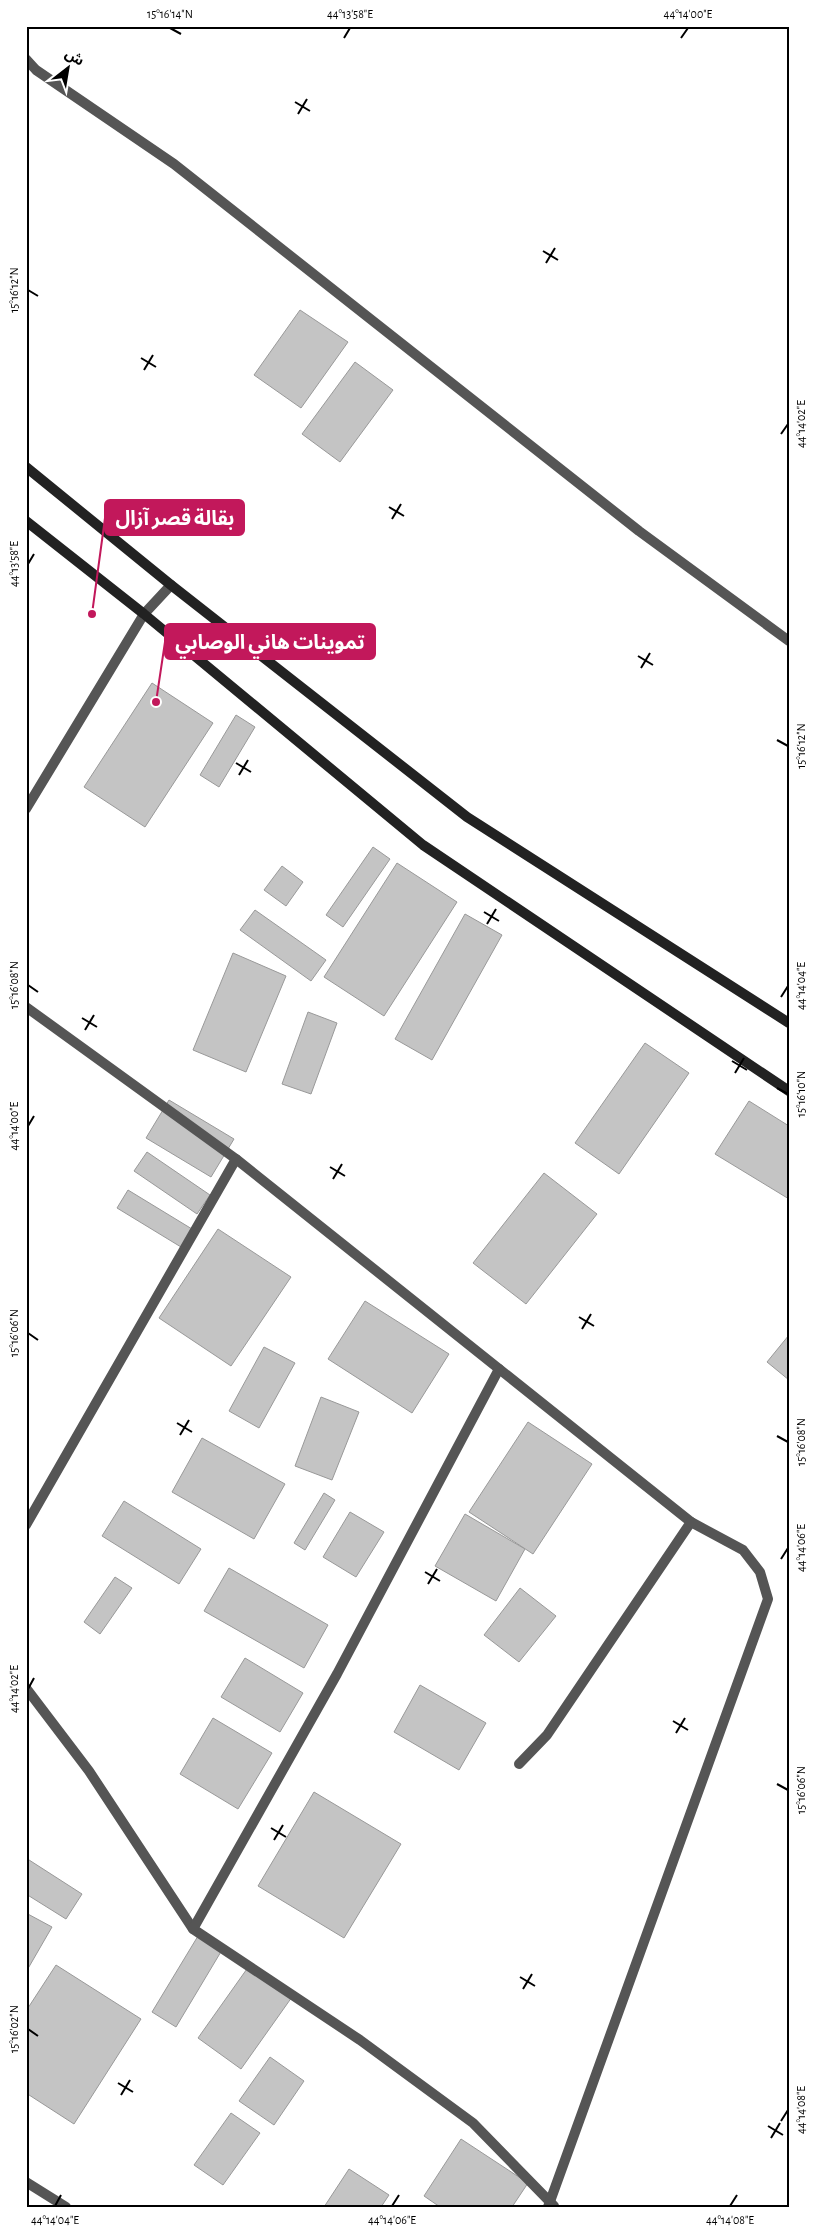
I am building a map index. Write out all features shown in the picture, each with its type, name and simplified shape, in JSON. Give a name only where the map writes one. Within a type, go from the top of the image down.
[{"type":"street","points":[[26,59],[36,70],[174,164],[639,531],[789,642]]},
{"type":"street","points":[[26,467],[171,585],[467,817],[789,1023]]},
{"type":"street","points":[[26,522],[144,614],[422,845],[789,1092]]},
{"type":"street","points":[[26,809],[144,614],[171,585]]},
{"type":"street","points":[[26,1007],[236,1159],[691,1522],[743,1550],[760,1572],[768,1599],[551,2206],[472,2123],[360,2040],[193,1929],[89,1771],[26,1688]]},
{"type":"street","points":[[26,1525],[236,1159]]},
{"type":"street","points":[[193,1929],[337,1674],[499,1369]]},
{"type":"street","points":[[519,1764],[547,1735],[691,1522]]},
{"type":"street","points":[[26,2182],[66,2207]]},
{"type":"building","points":[[300,310],[348,342],[301,408],[254,375]]},
{"type":"building","points":[[355,362],[393,390],[340,462],[302,434]]},
{"type":"building","points":[[152,683],[213,723],[145,827],[84,787]]},
{"type":"building","points":[[236,715],[255,727],[219,787],[200,775]]},
{"type":"building","points":[[373,847],[390,859],[343,927],[326,915]]},
{"type":"building","points":[[397,863],[457,902],[384,1016],[324,977]]},
{"type":"building","points":[[282,866],[303,882],[286,906],[264,890]]},
{"type":"building","points":[[255,910],[326,960],[311,981],[240,930]]},
{"type":"building","points":[[465,914],[502,935],[432,1060],[395,1039]]},
{"type":"building","points":[[233,953],[286,976],[246,1072],[193,1050]]},
{"type":"building","points":[[308,1012],[337,1023],[311,1094],[282,1084]]},
{"type":"building","points":[[645,1043],[689,1073],[619,1174],[575,1143]]},
{"type":"building","points":[[169,1100],[234,1139],[211,1177],[146,1138]]},
{"type":"building","points":[[749,1101],[789,1126],[789,1199],[715,1154]]},
{"type":"building","points":[[147,1152],[210,1195],[197,1214],[134,1171]]},
{"type":"building","points":[[544,1173],[597,1214],[526,1304],[473,1263]]},
{"type":"building","points":[[128,1190],[192,1229],[181,1247],[117,1208]]},
{"type":"building","points":[[218,1229],[291,1277],[231,1366],[159,1318]]},
{"type":"building","points":[[365,1301],[449,1354],[412,1413],[328,1359]]},
{"type":"building","points":[[789,1335],[789,1380],[767,1362]]},
{"type":"building","points":[[264,1347],[295,1363],[259,1428],[229,1411]]},
{"type":"building","points":[[321,1397],[359,1412],[332,1480],[295,1466]]},
{"type":"building","points":[[528,1422],[592,1464],[533,1554],[469,1512]]},
{"type":"building","points":[[202,1438],[285,1484],[254,1539],[172,1492]]},
{"type":"building","points":[[324,1493],[335,1500],[305,1550],[294,1543]]},
{"type":"building","points":[[124,1501],[201,1549],[179,1584],[102,1536]]},
{"type":"building","points":[[350,1512],[384,1532],[356,1577],[323,1557]]},
{"type":"building","points":[[465,1514],[525,1549],[496,1601],[435,1566]]},
{"type":"building","points":[[229,1568],[328,1625],[304,1668],[204,1611]]},
{"type":"building","points":[[115,1577],[132,1588],[100,1634],[84,1622]]},
{"type":"building","points":[[520,1588],[556,1616],[519,1662],[484,1635]]},
{"type":"building","points":[[245,1658],[303,1693],[280,1732],[221,1697]]},
{"type":"building","points":[[420,1685],[486,1723],[459,1770],[394,1732]]},
{"type":"building","points":[[213,1718],[272,1753],[238,1809],[180,1774]]},
{"type":"building","points":[[314,1792],[401,1844],[344,1938],[258,1886]]},
{"type":"building","points":[[26,1858],[82,1894],[66,1919],[26,1894]]},
{"type":"building","points":[[26,1913],[52,1927],[26,1972]]},
{"type":"building","points":[[198,1936],[222,1950],[176,2027],[152,2012]]},
{"type":"building","points":[[56,1965],[141,2019],[74,2124],[26,2093],[26,2011]]},
{"type":"building","points":[[249,1966],[292,1997],[241,2069],[198,2038]]},
{"type":"building","points":[[270,2057],[304,2081],[274,2125],[239,2101]]},
{"type":"building","points":[[231,2113],[260,2133],[223,2185],[194,2165]]},
{"type":"building","points":[[461,2139],[528,2183],[512,2207],[440,2207],[424,2196]]},
{"type":"building","points":[[349,2169],[389,2195],[381,2207],[324,2207]]},
{"type":"place","name":"بقالة قصر آزال","points":[[92,614]]},
{"type":"place","name":"تموينات هاني الوصابي","points":[[156,702]]}]
